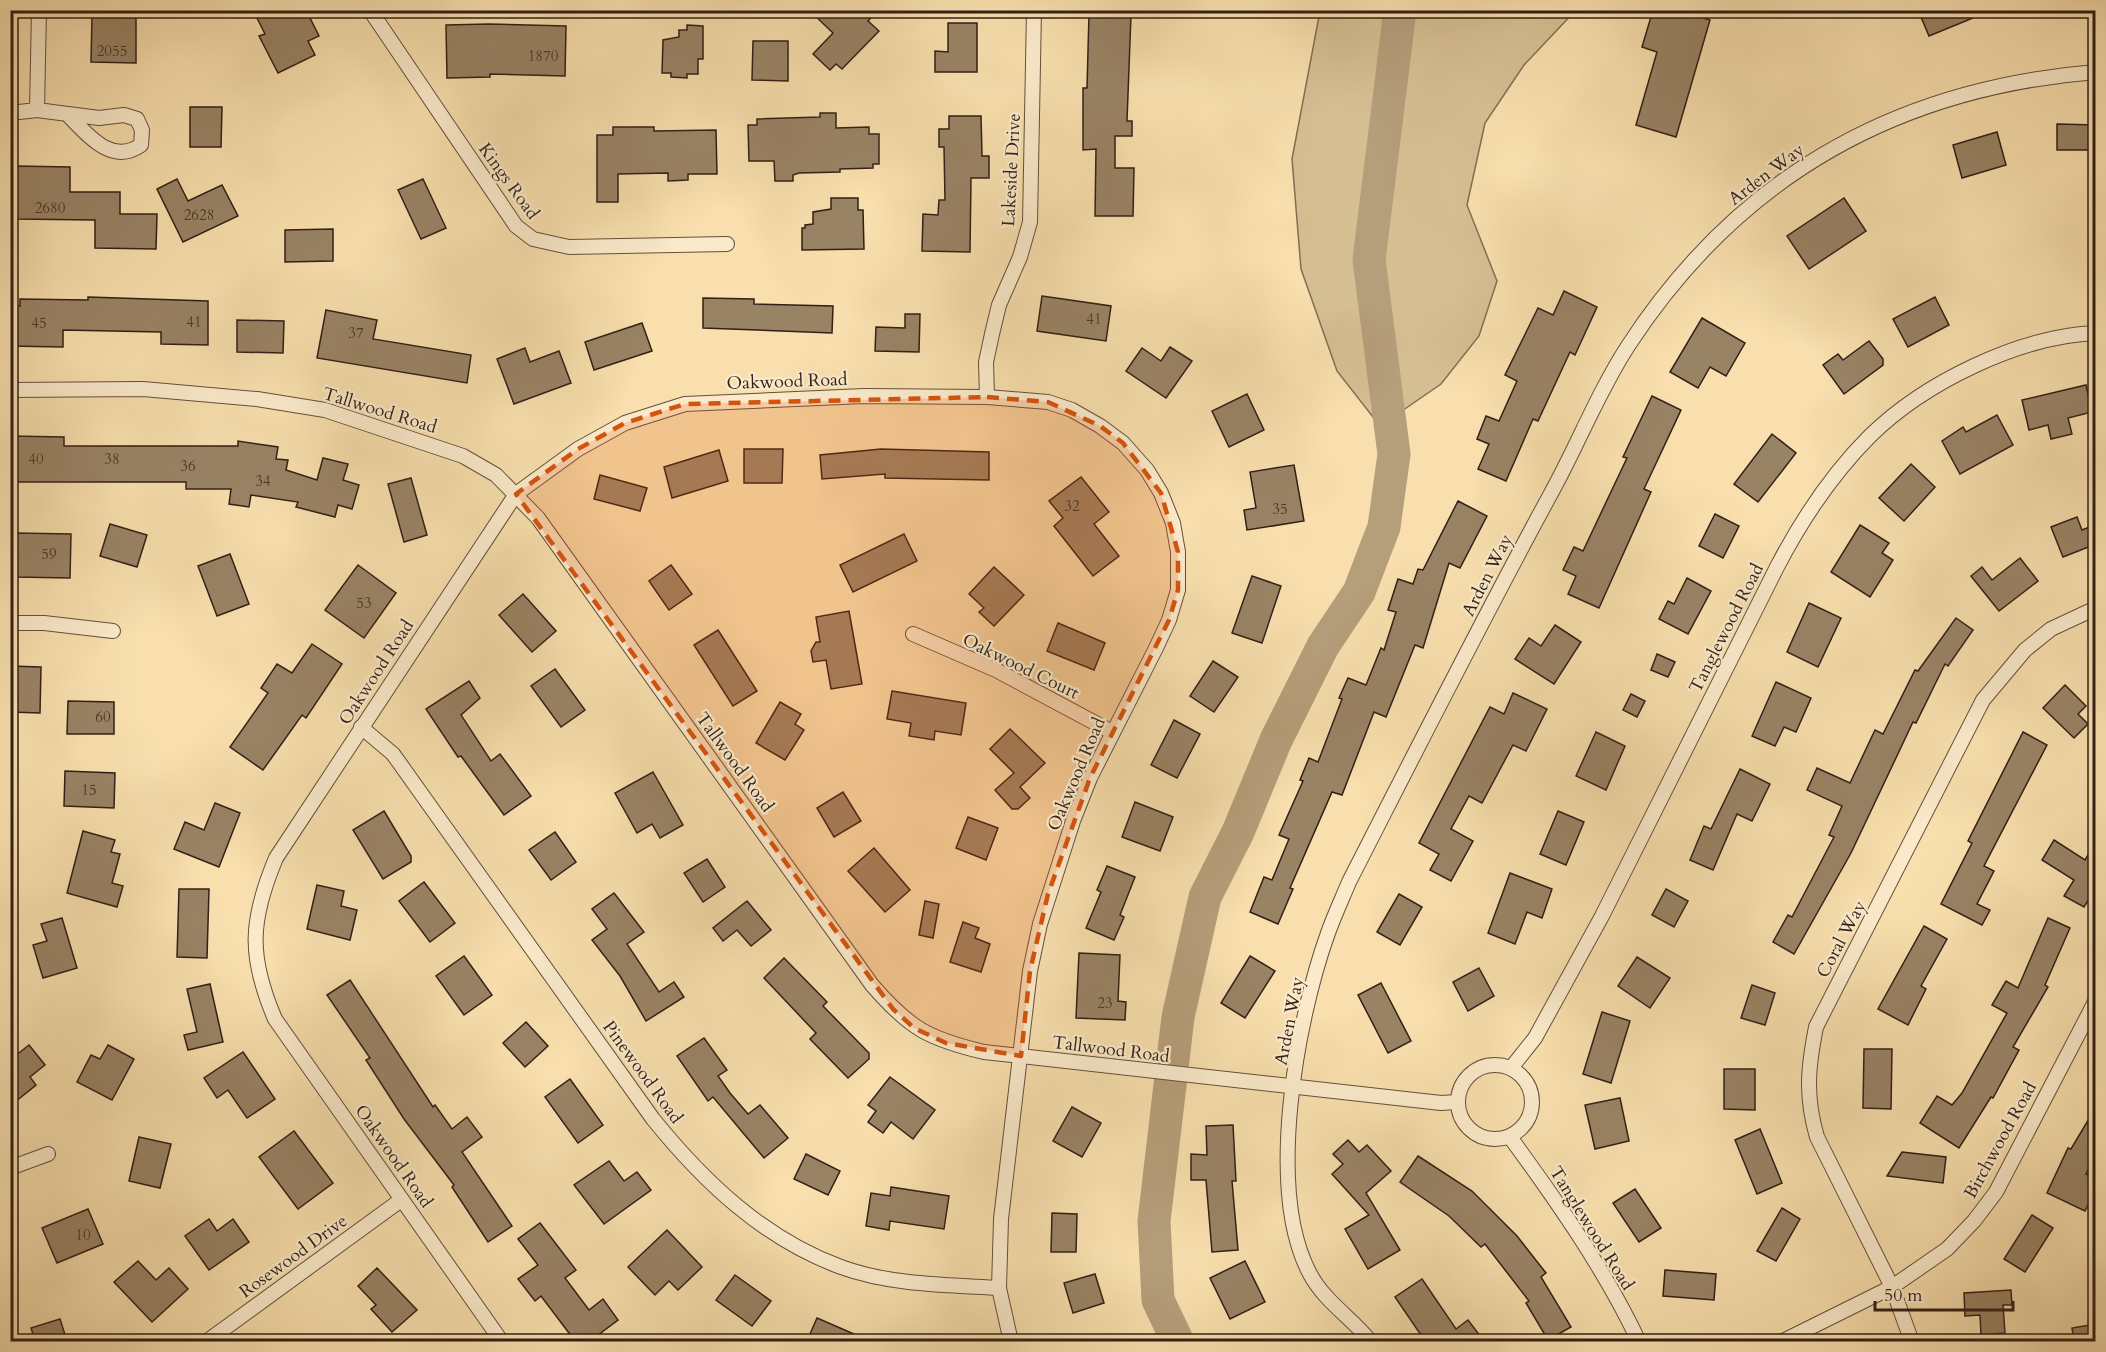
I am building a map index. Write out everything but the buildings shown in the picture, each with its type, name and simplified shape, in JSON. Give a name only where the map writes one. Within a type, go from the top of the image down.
[{"type":"street","points":[[37,110],[39,10]]},
{"type":"street","name":"Kings Road","points":[[370,10],[516,226],[533,239],[570,247],[727,244]]},
{"type":"street","name":"Lakeside Drive","points":[[987,397],[986,362],[992,334],[1030,222],[1034,10]]},
{"type":"street","name":"Arden Way","points":[[1371,1341],[1326,1298],[1310,1273],[1293,1227],[1288,1185],[1288,1148],[1303,1026],[1328,933],[1349,882],[1558,482],[1599,395],[1628,346],[1658,304],[1740,215],[1780,182],[1824,153],[1876,124],[1944,100],[2005,83],[2096,72]]},
{"type":"street","points":[[10,113],[37,110],[99,118],[124,115],[137,119],[142,130],[141,145],[130,153],[116,152],[98,144],[67,114]]},
{"type":"street","name":"Tanglewood Road","points":[[1511,1068],[1535,1038],[1602,916],[1777,567],[1795,534],[1830,482],[1870,436],[1896,414],[1982,362],[2019,348],[2096,333]]},
{"type":"street","name":"Tallwood Road","points":[[10,390],[177,392],[257,399],[325,410],[463,456],[496,475],[538,518],[873,986],[914,1028],[946,1043],[984,1052],[1442,1103],[1457,1102]]},
{"type":"street","name":"Oakwood Road","points":[[502,1341],[275,1019],[256,964],[254,930],[263,890],[276,858],[516,494],[579,448],[625,423],[685,404],[864,396],[987,397],[1048,402],[1071,410],[1124,443],[1147,470],[1161,493],[1173,523],[1179,569],[1175,600],[1156,648],[1112,732],[1073,821],[1048,894],[1030,971],[1001,1219],[999,1288],[1011,1341]]},
{"type":"street","name":"Coral Way","points":[[1912,1341],[1892,1287],[1827,1159],[1812,1119],[1807,1085],[1816,1026],[1983,700],[2034,643],[2051,629],[2096,608]]},
{"type":"street","points":[[10,623],[44,623],[113,631]]},
{"type":"street","name":"Oakwood Court","points":[[913,634],[996,670],[1112,732]]},
{"type":"street","name":"Pinewood Road","points":[[361,727],[393,754],[653,1119],[677,1148],[737,1207],[772,1235],[843,1268],[931,1284],[999,1288]]},
{"type":"street","name":"Birchwood Road","points":[[1781,1341],[1892,1287],[1947,1249],[1974,1221],[1996,1192],[2096,1000]]},
{"type":"street","points":[[1500,1065],[1511,1068],[1525,1080],[1532,1097],[1528,1121],[1510,1137],[1498,1140],[1474,1134],[1465,1126],[1459,1114],[1457,1102],[1462,1083],[1476,1070],[1500,1065]]},
{"type":"street","name":"Tanglewood Road","points":[[1510,1137],[1537,1173],[1639,1341]]},
{"type":"street","points":[[10,1168],[48,1154]]},
{"type":"street","name":"Rosewood Drive","points":[[208,1341],[401,1200]]},
{"type":"highlighted area","points":[[987,397],[1048,402],[1100,426],[1123,443],[1161,493],[1178,552],[1178,590],[1169,620],[1090,778],[1048,894],[1030,971],[1021,1056],[946,1043],[914,1028],[893,1009],[516,494],[578,449],[625,423],[685,404]]},
{"type":"shaded area","points":[[1320,11],[1575,11],[1524,65],[1485,123],[1467,205],[1497,281],[1479,336],[1441,384],[1380,426],[1337,371],[1301,269],[1292,159]]},
{"type":"waterway","points":[[1178,1342],[1158,1300],[1154,1221],[1178,1017],[1205,897],[1238,832],[1276,740],[1323,646],[1359,592],[1384,527],[1394,454],[1369,260],[1400,10]]}]
